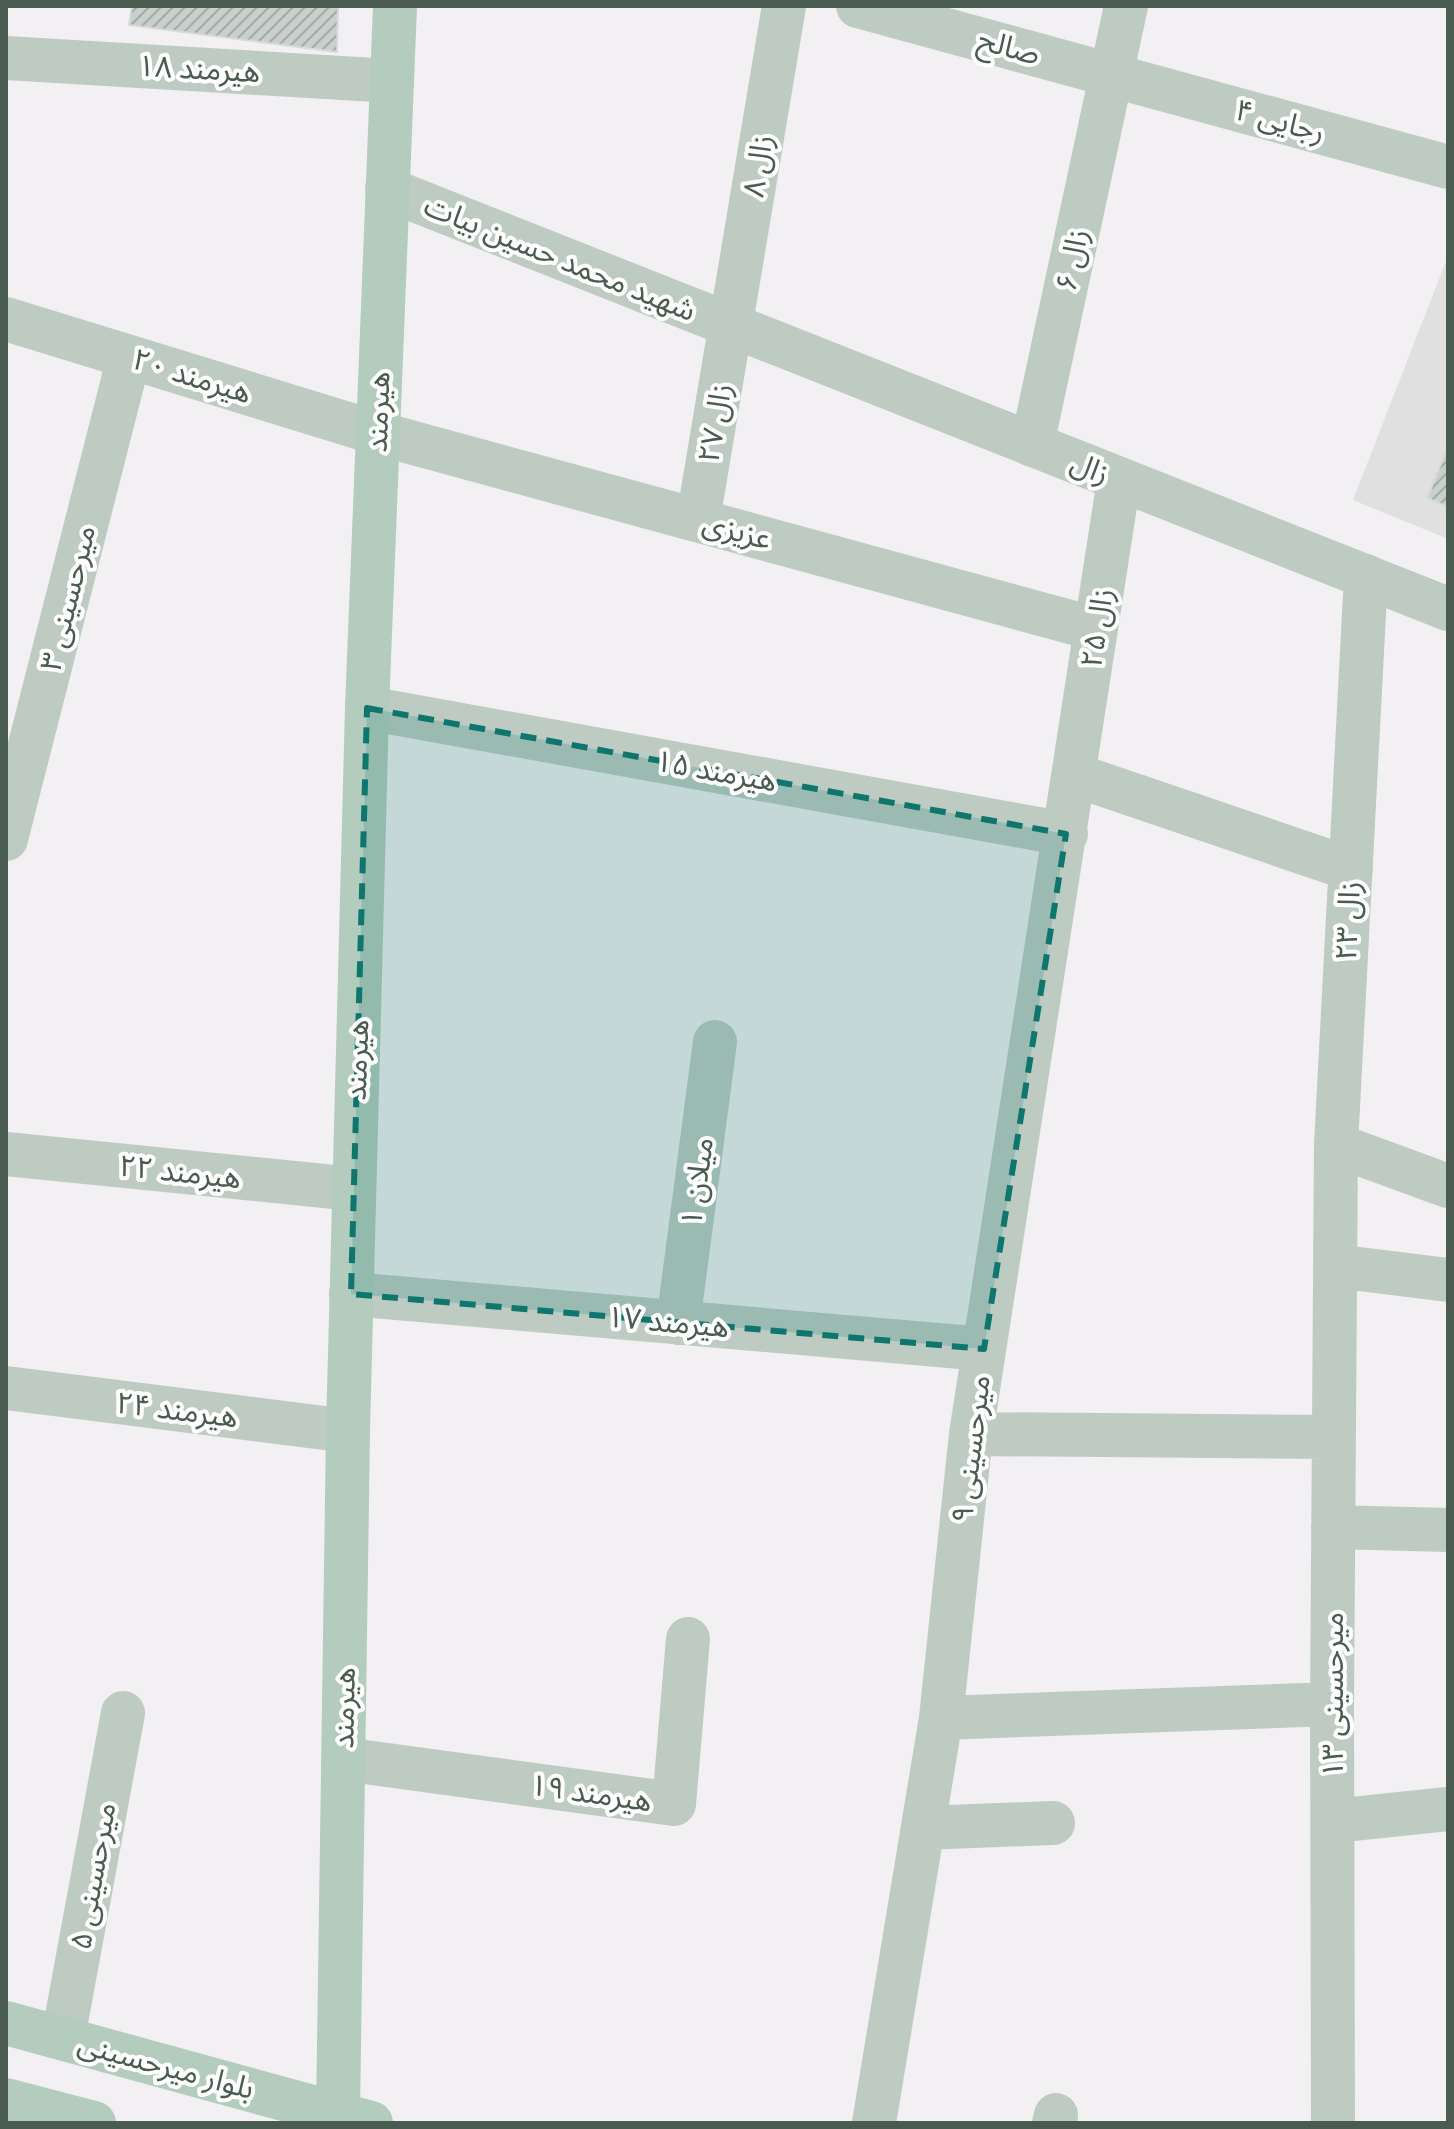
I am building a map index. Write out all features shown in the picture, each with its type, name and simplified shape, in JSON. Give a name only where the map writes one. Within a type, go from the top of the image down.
[{"type":"main road","name":"هیرمند","points":[[355,2118],[343,1759],[348,1431],[367,708],[395,6]]},
{"type":"main road","name":"بلوار میرحسینی","points":[[6,2023],[355,2118]]},
{"type":"main road","points":[[6,2100],[94,2123]]},
{"type":"street","name":"زال ۸","points":[[732,326],[784,6]]},
{"type":"street","name":"صالح","points":[[858,6],[1113,75]]},
{"type":"street","name":"زال ۶","points":[[1032,445],[1126,6]]},
{"type":"street","name":"هیرمند ۱۸","points":[[6,58],[392,81]]},
{"type":"street","name":"رجایی ۴","points":[[1113,75],[1448,167]]},
{"type":"street","name":"شهید محمد حسین بیات","points":[[387,189],[732,326]]},
{"type":"street","name":"هیرمند ۲۰","points":[[6,319],[377,433]]},
{"type":"street","name":"زال","points":[[732,326],[1448,609]]},
{"type":"street","name":"زال ۲۷","points":[[698,520],[732,326]]},
{"type":"street","name":"میرحسینی ۳","points":[[6,839],[129,357]]},
{"type":"street","name":"عزیزی","points":[[377,433],[1096,629]]},
{"type":"street","name":"زال ۲۵","points":[[1075,775],[1119,480]]},
{"type":"street","name":"زال ۲۳","points":[[1335,1266],[1336,1145],[1366,576]]},
{"type":"street","name":"هیرمند ۱۵","points":[[367,708],[1066,834]]},
{"type":"street","points":[[1075,775],[1351,869]]},
{"type":"street","name":"میرحسینی ۹","points":[[874,2123],[941,1718],[971,1434],[1075,775]]},
{"type":"street","name":"میلان ۱","points":[[678,1323],[715,1042]]},
{"type":"street","points":[[1336,1145],[1448,1186]]},
{"type":"street","name":"هیرمند ۲۲","points":[[6,1154],[354,1189]]},
{"type":"street","points":[[1335,1266],[1448,1280]]},
{"type":"street","name":"میرحسینی ۱۳","points":[[1333,2123],[1335,1266]]},
{"type":"street","name":"هیرمند ۱۷","points":[[351,1294],[984,1349]]},
{"type":"street","name":"هیرمند ۲۴","points":[[6,1388],[348,1431]]},
{"type":"street","points":[[971,1434],[1334,1437]]},
{"type":"street","points":[[1333,1527],[1448,1530]]},
{"type":"street","name":"هیرمند ۱۹","points":[[343,1759],[674,1804],[688,1639]]},
{"type":"street","points":[[941,1718],[1332,1704]]},
{"type":"street","name":"میرحسینی ۵","points":[[63,2038],[123,1713]]},
{"type":"street","points":[[1333,1821],[1448,1809]]},
{"type":"street","points":[[923,1828],[1053,1823]]},
{"type":"highlighted area","points":[[367,708],[1066,834],[984,1349],[351,1294]]},
{"type":"shaded area","points":[[1448,256],[1448,539],[1353,500]]},
{"type":"building","points":[[132,6],[338,6],[337,52],[129,25]]},
{"type":"building","points":[[1448,447],[1448,507],[1427,498]]}]
